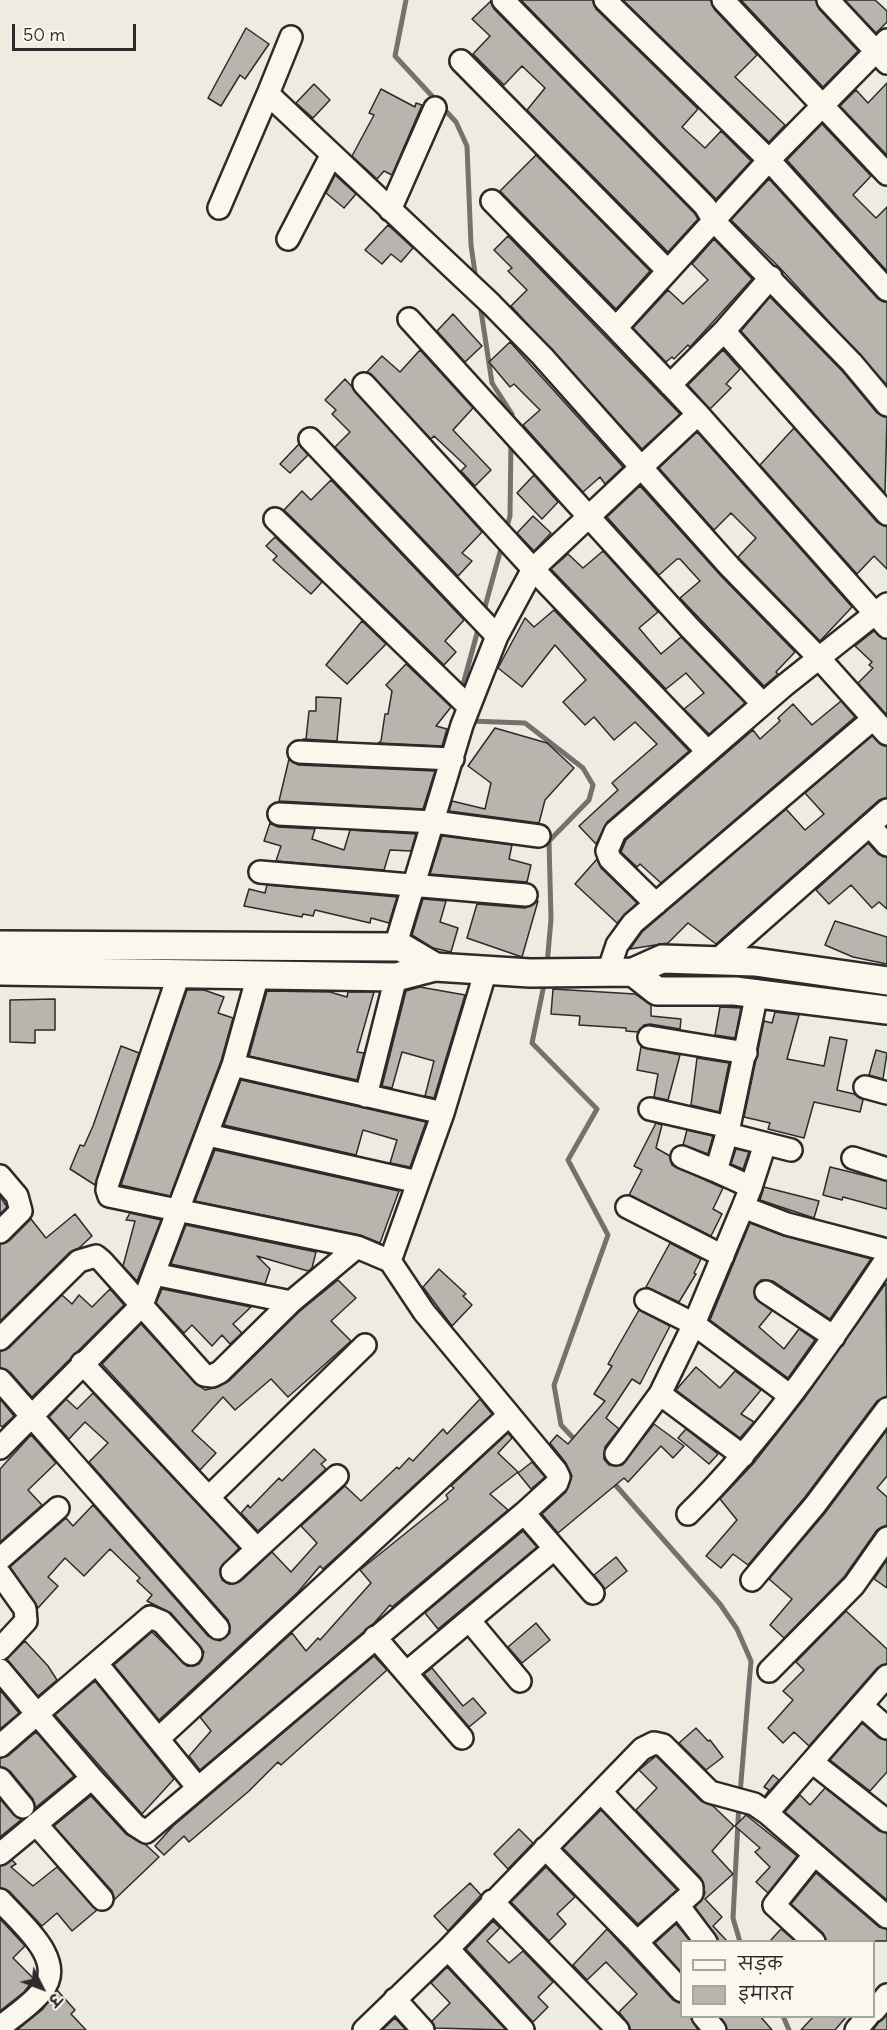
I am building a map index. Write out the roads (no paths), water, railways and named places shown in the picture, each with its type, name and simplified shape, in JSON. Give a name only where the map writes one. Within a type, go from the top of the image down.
[{"type":"main road","points":[[0,945],[401,947],[435,967]]},
{"type":"main road","points":[[0,971],[396,977],[435,967],[530,974],[563,974],[621,972],[662,959],[755,962],[887,981]]},
{"type":"main road","points":[[621,972],[657,991],[757,993],[887,1010]]},
{"type":"street","points":[[503,0],[705,206],[714,221],[771,277],[887,405]]},
{"type":"street","points":[[605,0],[769,160],[887,290]]},
{"type":"street","points":[[723,0],[887,174]]},
{"type":"street","points":[[616,328],[769,160],[883,52],[828,0]]},
{"type":"street","points":[[219,208],[291,37]]},
{"type":"street","points":[[461,61],[668,270]]},
{"type":"street","points":[[268,94],[331,156],[468,282],[542,356],[730,567],[819,658],[880,726],[656,904],[623,933],[617,945],[621,972]]},
{"type":"street","points":[[390,210],[435,108]]},
{"type":"street","points":[[288,239],[331,156]]},
{"type":"street","points":[[492,201],[698,414],[883,615],[819,658],[615,832],[607,851],[610,859],[656,904]]},
{"type":"street","points":[[670,385],[724,331],[771,277]]},
{"type":"street","points":[[409,319],[689,627],[763,704]]},
{"type":"street","points":[[724,331],[887,514]]},
{"type":"street","points":[[364,384],[533,570],[708,752]]},
{"type":"street","points":[[395,947],[453,759],[463,708],[488,626],[533,570],[698,414]]},
{"type":"street","points":[[310,439],[488,626]]},
{"type":"street","points":[[275,519],[463,708]]},
{"type":"street","points":[[299,752],[453,759]]},
{"type":"street","points":[[717,960],[887,810]]},
{"type":"street","points":[[279,814],[434,822],[539,836]]},
{"type":"street","points":[[870,826],[887,844]]},
{"type":"street","points":[[260,872],[526,895]]},
{"type":"street","points":[[390,1261],[443,1113],[486,970]]},
{"type":"street","points":[[0,1670],[135,1826],[147,1832],[524,1513],[557,1483],[559,1477],[546,1458],[508,1416],[424,1312],[390,1261],[357,1247],[180,1209],[115,1199],[106,1190],[179,974]]},
{"type":"street","points":[[0,1448],[31,1414],[142,1305],[233,1065],[258,975]]},
{"type":"street","points":[[366,1096],[396,977]]},
{"type":"street","points":[[716,1171],[746,1053],[757,993]]},
{"type":"street","points":[[649,1037],[746,1053]]},
{"type":"street","points":[[233,1065],[443,1113]]},
{"type":"street","points":[[865,1088],[887,1093]]},
{"type":"street","points":[[650,1109],[791,1150]]},
{"type":"street","points":[[208,1135],[418,1182]]},
{"type":"street","points":[[616,1454],[660,1394],[694,1324],[743,1208],[765,1144]]},
{"type":"street","points":[[682,1156],[751,1187]]},
{"type":"street","points":[[853,1158],[887,1169]]},
{"type":"street","points":[[0,1176],[17,1196],[21,1211],[0,1232]]},
{"type":"street","points":[[627,1207],[723,1256]]},
{"type":"street","points":[[743,1208],[787,1224],[887,1250]]},
{"type":"street","points":[[0,1339],[79,1262],[88,1256],[96,1256],[199,1371],[212,1376],[220,1372],[291,1302],[357,1247]]},
{"type":"street","points":[[688,1514],[732,1471],[834,1337],[887,1258]]},
{"type":"street","points":[[154,1274],[291,1302]]},
{"type":"street","points":[[766,1292],[834,1337]]},
{"type":"street","points":[[646,1300],[694,1324],[789,1395]]},
{"type":"street","points":[[210,1496],[365,1345]]},
{"type":"street","points":[[82,1364],[210,1496],[257,1549]]},
{"type":"street","points":[[0,1380],[218,1628]]},
{"type":"street","points":[[660,1394],[743,1456]]},
{"type":"street","points":[[752,1580],[815,1505],[887,1409]]},
{"type":"street","points":[[159,1739],[508,1416]]},
{"type":"street","points":[[232,1572],[337,1476]]},
{"type":"street","points":[[0,1559],[58,1508]]},
{"type":"street","points":[[524,1513],[593,1593]]},
{"type":"street","points":[[769,1671],[854,1585],[887,1538]]},
{"type":"street","points":[[406,1673],[554,1549]]},
{"type":"street","points":[[0,1574],[25,1609],[26,1621],[0,1649]]},
{"type":"street","points":[[0,1746],[98,1665],[150,1617],[162,1622],[191,1654]]},
{"type":"street","points":[[469,1620],[520,1681]]},
{"type":"street","points":[[375,1637],[462,1738]]},
{"type":"street","points":[[98,1665],[198,1788]]},
{"type":"street","points":[[761,1808],[812,1762],[887,1676]]},
{"type":"street","points":[[862,1706],[887,1728]]},
{"type":"street","points":[[364,2030],[448,1949],[492,1901],[642,1749],[654,1743],[663,1745],[703,1786],[719,1795],[761,1808],[887,1917]]},
{"type":"street","points":[[812,1762],[887,1821]]},
{"type":"street","points":[[0,1854],[92,1778]]},
{"type":"street","points":[[0,1779],[22,1807]]},
{"type":"street","points":[[601,1792],[689,1882],[692,1893],[637,1942]]},
{"type":"street","points":[[36,1824],[102,1899]]},
{"type":"street","points":[[545,1848],[637,1942],[680,1991]]},
{"type":"street","points":[[813,1940],[774,1905],[814,1856]]},
{"type":"street","points":[[0,1900],[44,1950],[52,1975],[41,1993],[1,2026]]},
{"type":"street","points":[[492,1901],[618,2030]]},
{"type":"street","points":[[678,1905],[705,1940]]},
{"type":"street","points":[[448,1949],[523,2030]]},
{"type":"street","points":[[395,1999],[423,2030]]},
{"type":"street","points":[[705,2018],[715,2030]]},
{"type":"street","points":[[856,2030],[866,2018]]},
{"type":"waterway","points":[[406,0],[395,56],[456,122],[467,146],[471,245],[476,280]]},
{"type":"waterway","points":[[480,304],[492,383],[512,414],[512,423]]},
{"type":"waterway","points":[[506,530],[510,516],[511,441]]},
{"type":"waterway","points":[[483,614],[502,545]]},
{"type":"waterway","points":[[461,692],[479,626]]},
{"type":"waterway","points":[[470,721],[525,723],[583,768],[593,785],[589,800],[549,841],[551,919],[547,965]]},
{"type":"waterway","points":[[545,980],[532,1043],[597,1109],[568,1160],[608,1235],[554,1385],[561,1425],[578,1443]]},
{"type":"waterway","points":[[612,1481],[720,1604],[737,1629],[751,1661],[740,1794]]},
{"type":"waterway","points":[[739,1803],[733,1918],[739,1940]]},
{"type":"waterway","points":[[784,2018],[789,2030]]}]
